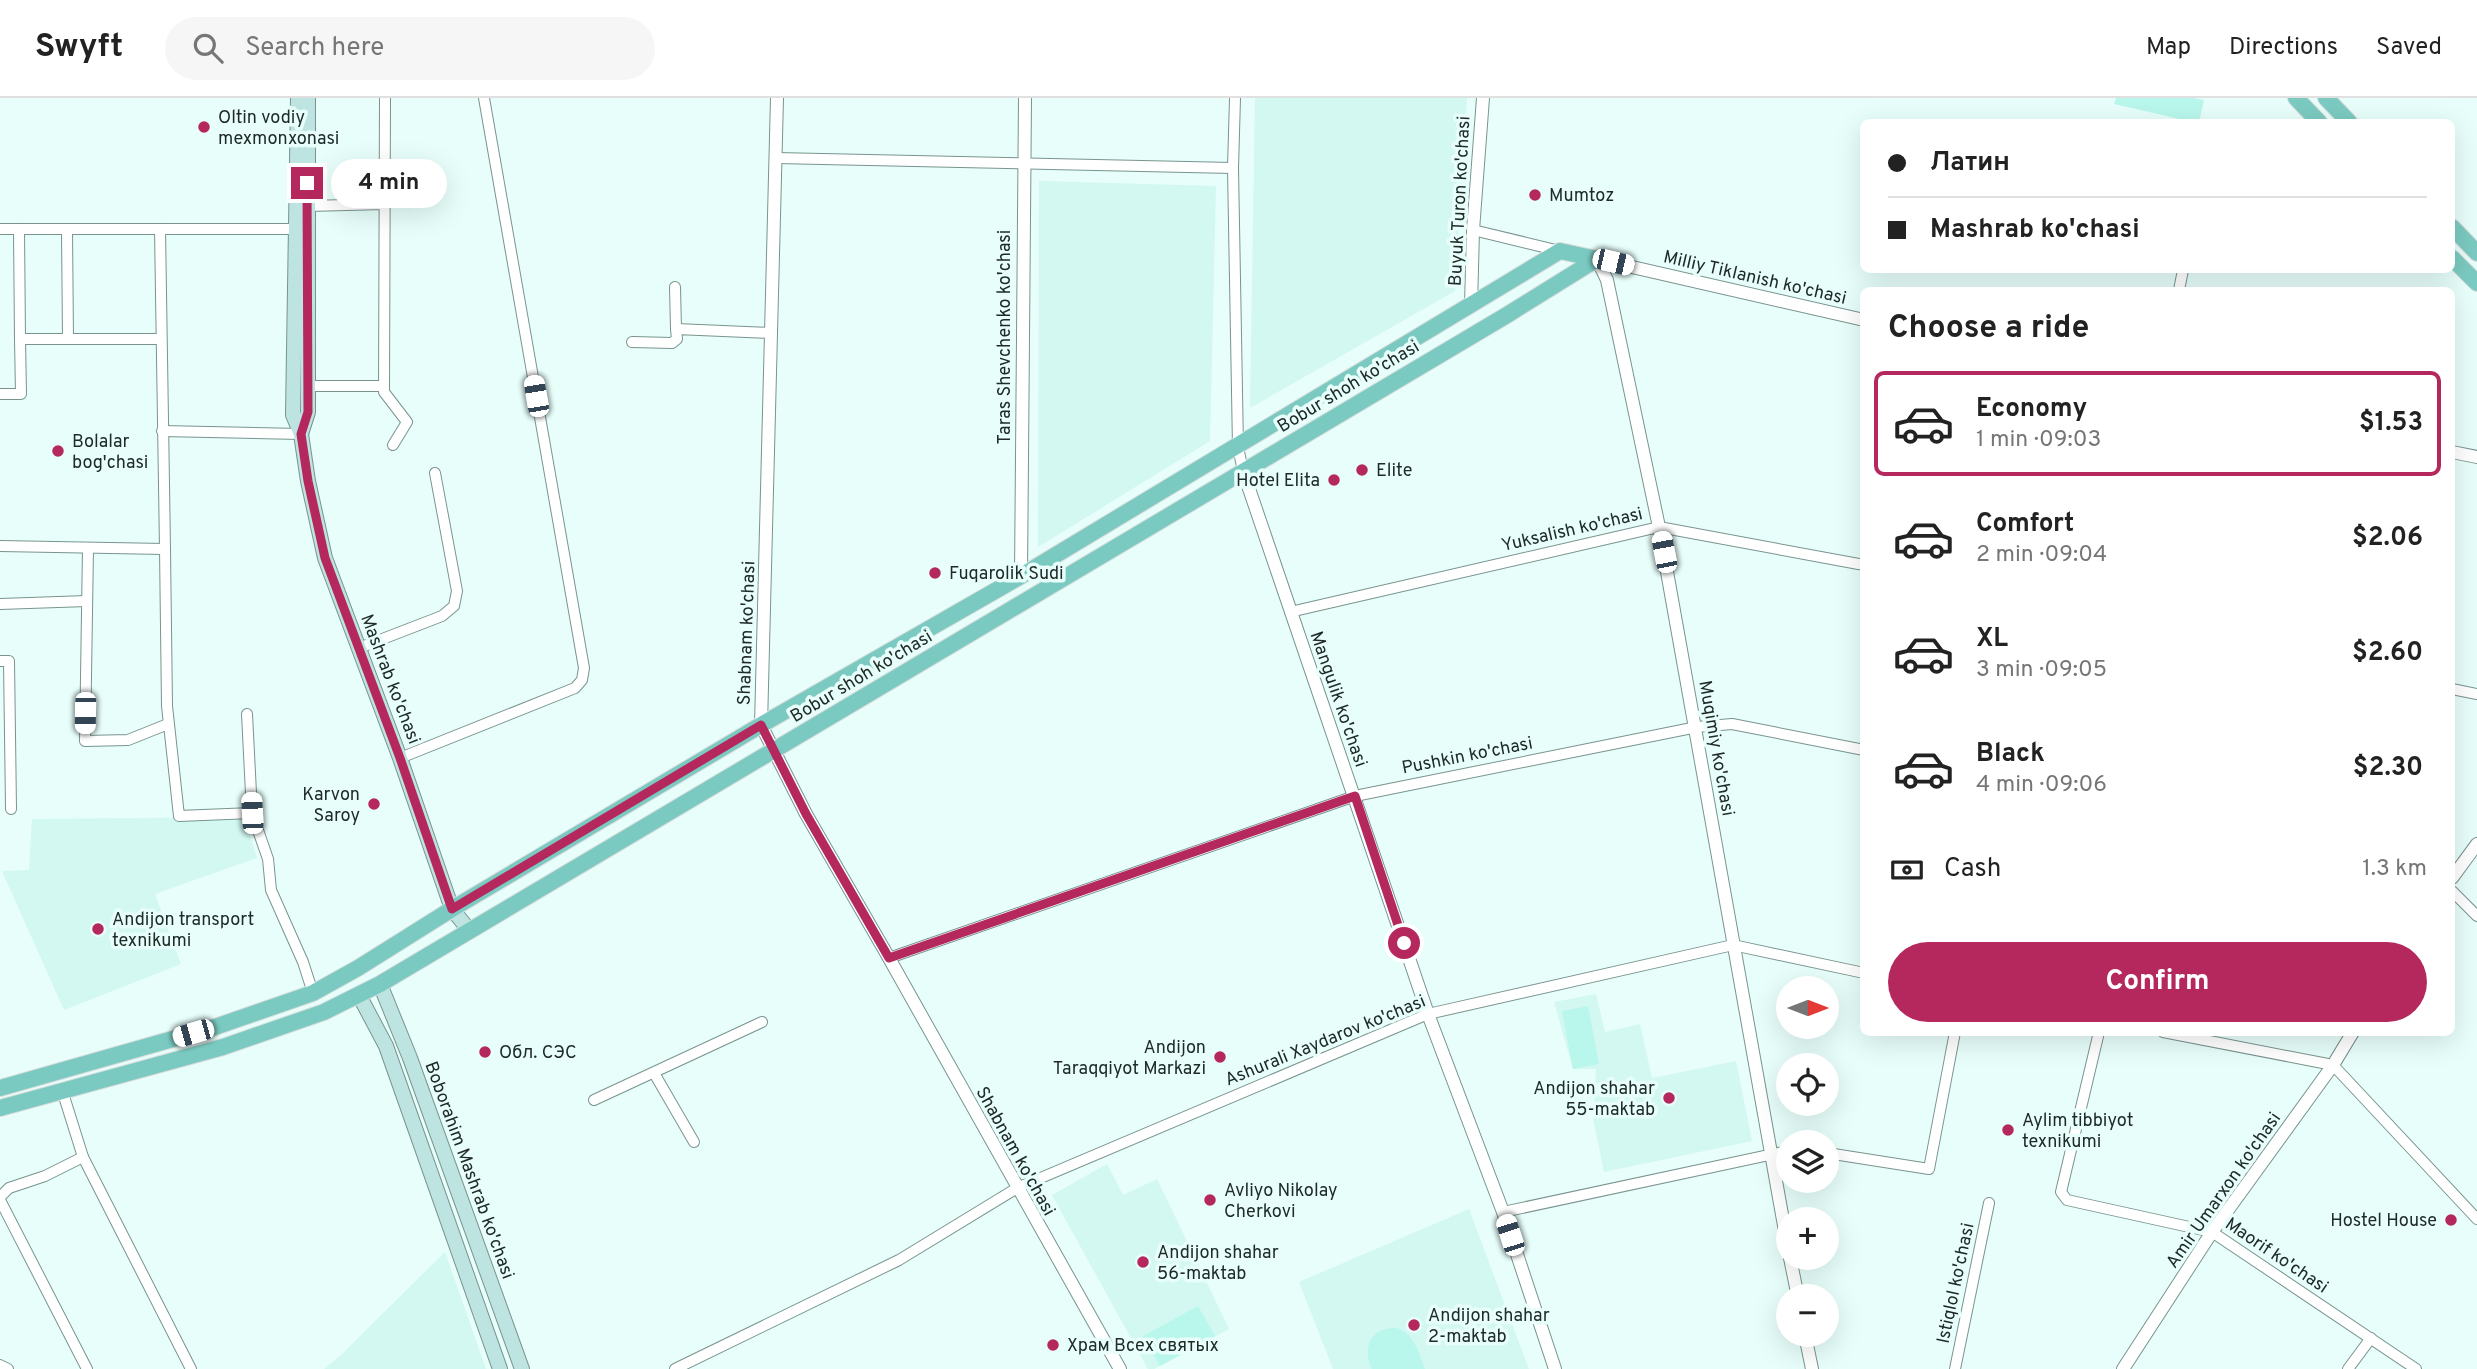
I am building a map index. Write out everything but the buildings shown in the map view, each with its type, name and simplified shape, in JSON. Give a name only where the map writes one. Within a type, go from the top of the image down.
[{"type":"main road","name":"Mashrab ko'chasi","points":[[298,98],[308,206],[308,412],[301,434]]},
{"type":"main road","name":"Mashrab ko'chasi","points":[[308,98],[302,136],[296,229],[293,415],[301,434],[325,558],[400,758],[452,909],[469,930]]},
{"type":"main road","points":[[2296,98],[2316,119]]},
{"type":"main road","points":[[2326,98],[2346,119]]},
{"type":"main road","points":[[2455,231],[2477,253]]},
{"type":"main road","points":[[1560,251],[1597,259]]},
{"type":"main road","name":"Bobur shoh ko'chasi","points":[[0,1088],[215,1027],[313,993],[359,968],[452,909],[761,725],[1021,576],[1238,447],[1560,251]]},
{"type":"main road","name":"Bobur shoh ko'chasi","points":[[0,1108],[223,1046],[324,1012],[380,984],[1597,259]]},
{"type":"main road","points":[[2455,261],[2477,283]]},
{"type":"main road","name":"Boborahim Mashrab ko'chasi","points":[[380,984],[410,1058],[522,1369]]},
{"type":"main road","name":"Boborahim Mashrab ko'chasi","points":[[359,995],[386,1046],[497,1362]]},
{"type":"main road","points":[[497,1362],[514,1349]]},
{"type":"street","points":[[385,98],[384,392],[407,422],[393,445]]},
{"type":"street","points":[[400,758],[575,688],[582,680],[584,668],[484,98]]},
{"type":"street","name":"Shabnam ko'chasi","points":[[777,98],[761,725],[806,814],[1120,1369]]},
{"type":"street","name":"Taras Shevchenko ko'chasi","points":[[1021,576],[1025,98]]},
{"type":"street","name":"Mangulik ko'chasi","points":[[1235,98],[1233,168],[1238,447],[1243,471],[1428,1014],[1503,1212],[1555,1369]]},
{"type":"street","name":"Buyuk Turon ko'chasi","points":[[1471,306],[1473,230],[1483,98]]},
{"type":"street","points":[[776,158],[1233,168]]},
{"type":"street","points":[[308,206],[385,204]]},
{"type":"street","points":[[0,229],[296,229]]},
{"type":"street","points":[[0,394],[21,394],[19,229]]},
{"type":"street","points":[[160,229],[168,724],[179,816],[252,813]]},
{"type":"street","points":[[67,230],[68,339]]},
{"type":"street","points":[[1473,230],[1560,251]]},
{"type":"street","name":"Milliy Tiklanish ko'chasi","points":[[1597,259],[1860,319]]},
{"type":"street","name":"Muqimiy ko'chasi","points":[[1597,259],[1607,281],[1659,527],[1697,727],[1781,1207]]},
{"type":"street","points":[[632,342],[672,343],[677,338],[675,287]]},
{"type":"street","points":[[676,329],[772,334]]},
{"type":"street","points":[[20,339],[161,340]]},
{"type":"street","points":[[308,386],[384,386]]},
{"type":"street","points":[[162,431],[301,434]]},
{"type":"street","points":[[2455,453],[2477,457]]},
{"type":"street","points":[[359,648],[442,616],[454,606],[457,591],[435,473]]},
{"type":"street","name":"Yuksalish ko'chasi","points":[[1290,612],[1659,527],[1860,564]]},
{"type":"street","points":[[0,546],[164,549]]},
{"type":"street","points":[[88,548],[85,741],[128,740],[168,724]]},
{"type":"street","points":[[0,604],[87,601]]},
{"type":"street","points":[[0,661],[9,661],[10,809]]},
{"type":"street","points":[[2455,689],[2477,694]]},
{"type":"street","points":[[247,714],[252,813],[268,859],[271,890],[303,962],[313,993]]},
{"type":"street","name":"Pushkin ko'chasi","points":[[889,958],[1355,796],[1697,727],[1732,724],[1860,749]]},
{"type":"street","points":[[2455,874],[2477,844]]},
{"type":"street","points":[[2455,894],[2477,916]]},
{"type":"street","name":"Ashurali Xaydarov ko'chasi","points":[[675,1369],[899,1260],[1017,1188],[1428,1014],[1733,945],[1860,972]]},
{"type":"street","points":[[594,1100],[762,1021]]},
{"type":"street","points":[[1839,1155],[1929,1169],[1954,1036]]},
{"type":"street","name":"Maorif ko'chasi","points":[[2098,1036],[2061,1192],[2067,1200],[2212,1232],[2416,1369]]},
{"type":"street","points":[[2184,1036],[2333,1065],[2477,1219]]},
{"type":"street","name":"Amir Umarxon ko'chasi","points":[[2123,1369],[2212,1232],[2333,1065],[2351,1036]]},
{"type":"street","points":[[654,1073],[694,1142]]},
{"type":"street","points":[[62,1090],[83,1157],[191,1369]]},
{"type":"street","points":[[1503,1212],[1776,1153]]},
{"type":"street","points":[[83,1157],[46,1176],[9,1188],[0,1199],[87,1369]]},
{"type":"street","name":"Istiqlol ko'chasi","points":[[1955,1369],[1989,1203]]},
{"type":"street","points":[[2348,1369],[2371,1338]]},
{"type":"street","points":[[1807,1347],[1811,1369]]},
{"type":"street","points":[[0,1365],[8,1369]]},
{"type":"shaded area","points":[[1255,98],[1467,98],[1455,291],[1250,408]]},
{"type":"shaded area","points":[[2116,98],[2204,100],[2200,119],[2180,119],[2114,104]]},
{"type":"shaded area","points":[[1039,181],[1216,186],[1210,441],[1038,547]]},
{"type":"shaded area","name":"Andijon transport texnikumi","points":[[244,817],[257,858],[155,894],[181,964],[64,1010],[2,871],[29,870],[32,819]]},
{"type":"shaded area","name":"Andijon shahar 55-maktab","points":[[1596,994],[1605,1032],[1640,1024],[1652,1078],[1736,1061],[1752,1141],[1604,1172],[1593,1118],[1596,1069],[1573,1069],[1554,1002]]},
{"type":"shaded area","points":[[1588,1006],[1599,1064],[1573,1069],[1562,1011]]},
{"type":"shaded area","name":"Andijon shahar 56-maktab","points":[[1107,1164],[1123,1195],[1157,1179],[1229,1329],[1154,1369],[1148,1369],[1052,1195]]},
{"type":"shaded area","name":"Andijon shahar 2-maktab","points":[[1469,1209],[1529,1369],[1333,1369],[1299,1282]]},
{"type":"shaded area","points":[[445,1252],[486,1369],[324,1369],[340,1356]]},
{"type":"shaded area","points":[[1198,1306],[1215,1336],[1160,1366],[1143,1336]]},
{"type":"shaded area","points":[[1396,1328],[1412,1339],[1425,1369],[1372,1369],[1368,1354],[1370,1341],[1380,1331]]},
{"type":"place","name":"Oltin vodiy mexmonxonasi","points":[[204,127]]},
{"type":"place","name":"Mumtoz","points":[[1535,195]]},
{"type":"place","name":"Bolalar bog'chasi","points":[[58,451]]},
{"type":"place","name":"Elite","points":[[1362,470]]},
{"type":"place","name":"Hotel Elita","points":[[1334,480]]},
{"type":"place","name":"Fuqarolik Sudi","points":[[935,573]]},
{"type":"place","name":"Karvon Saroy","points":[[374,804]]},
{"type":"place","name":"Andijon transport texnikumi","points":[[98,929]]},
{"type":"place","name":"Обл. СЭС","points":[[485,1052]]},
{"type":"place","name":"Andijon Taraqqiyot Markazi","points":[[1220,1057]]},
{"type":"place","name":"Andijon shahar 55-maktab","points":[[1669,1098]]},
{"type":"place","name":"Aylim tibbiyot texnikumi","points":[[2008,1130]]},
{"type":"place","name":"Avliyo Nikolay Cherkovi","points":[[1210,1200]]},
{"type":"place","name":"Hostel House","points":[[2451,1220]]},
{"type":"place","name":"Andijon shahar 56-maktab","points":[[1143,1262]]},
{"type":"place","name":"Andijon shahar 2-maktab","points":[[1414,1325]]},
{"type":"place","name":"Храм Всех святых","points":[[1053,1345]]},
{"type":"route","points":[[307,183],[308,412],[301,434],[308,481],[325,558],[400,758],[452,909],[761,725],[806,814],[889,958],[1355,796],[1404,943]]}]
